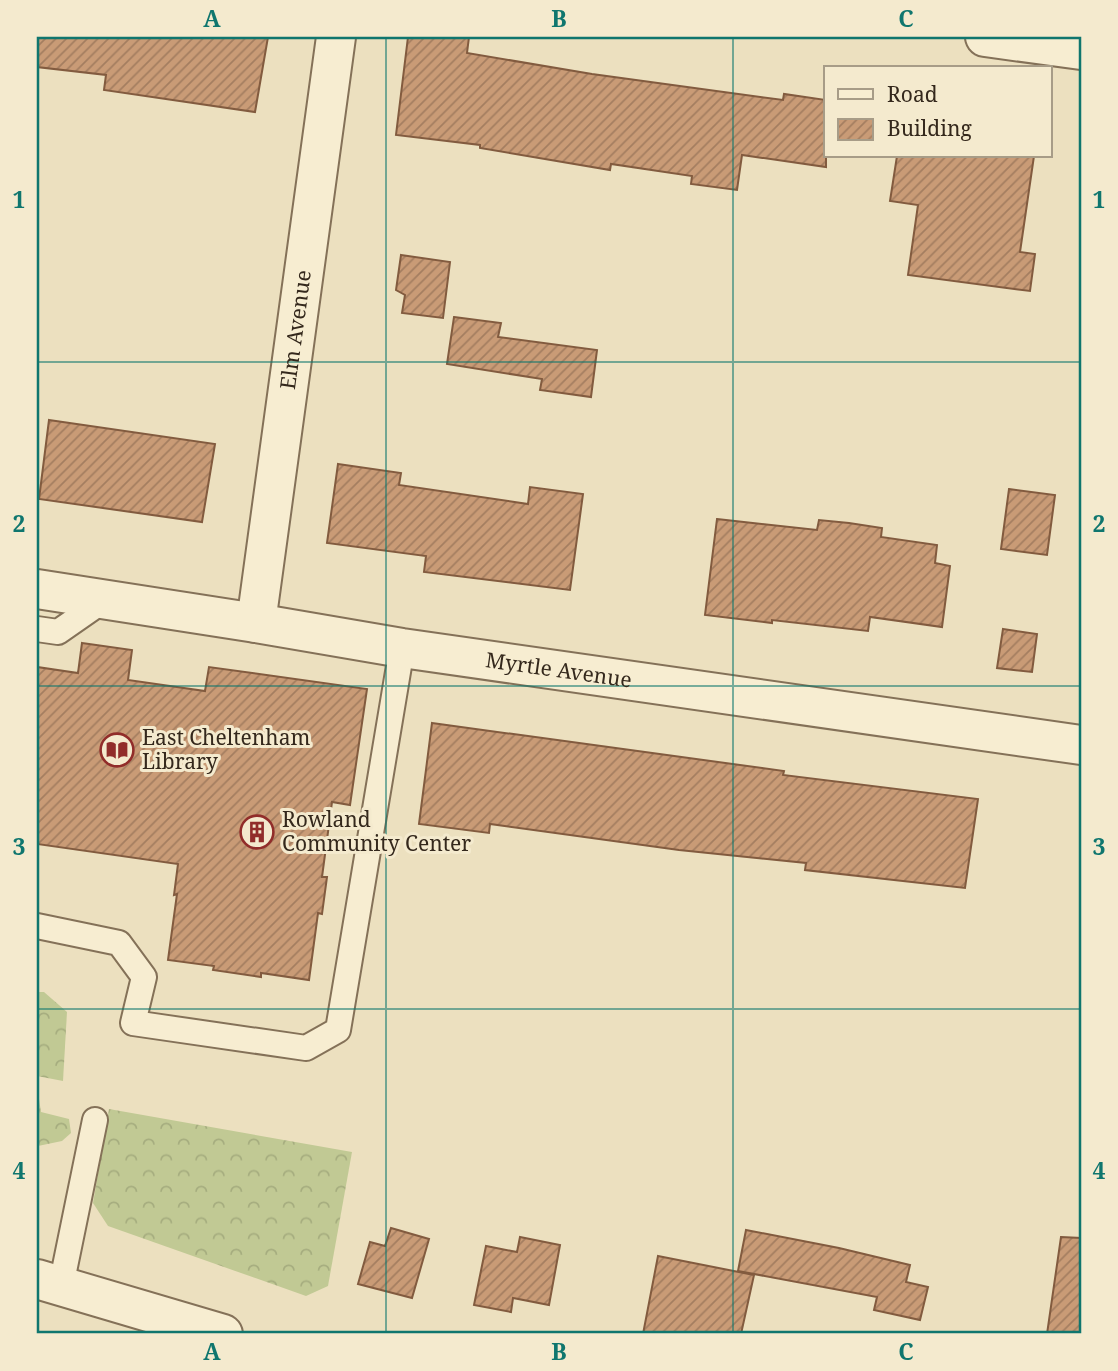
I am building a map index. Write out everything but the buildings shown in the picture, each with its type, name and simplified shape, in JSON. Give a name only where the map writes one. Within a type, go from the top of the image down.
[{"type":"street","name":"Elm Avenue","points":[[256,623],[336,37]]},
{"type":"street","points":[[985,37],[1081,50]]},
{"type":"street","name":"Myrtle Avenue","points":[[37,590],[402,648],[1081,745]]},
{"type":"street","points":[[49,1283],[223,1334]]},
{"type":"lane","points":[[37,629],[58,632],[104,600]]},
{"type":"lane","points":[[37,926],[119,943],[144,977],[133,1023],[306,1048],[338,1030],[402,648]]},
{"type":"lane","points":[[49,1283],[95,1120]]},
{"type":"green space","points":[[37,992],[44,992],[67,1012],[63,1081],[37,1076]]},
{"type":"green space","points":[[37,1099],[41,1112],[69,1119],[71,1133],[62,1141],[38,1146],[37,1149]]},
{"type":"green space","points":[[109,1109],[352,1152],[328,1286],[306,1296],[108,1226],[93,1203]]},
{"type":"place","name":"East Cheltenham Library","points":[[117,750]]},
{"type":"place","name":"Rowland Community Center","points":[[257,832]]}]
